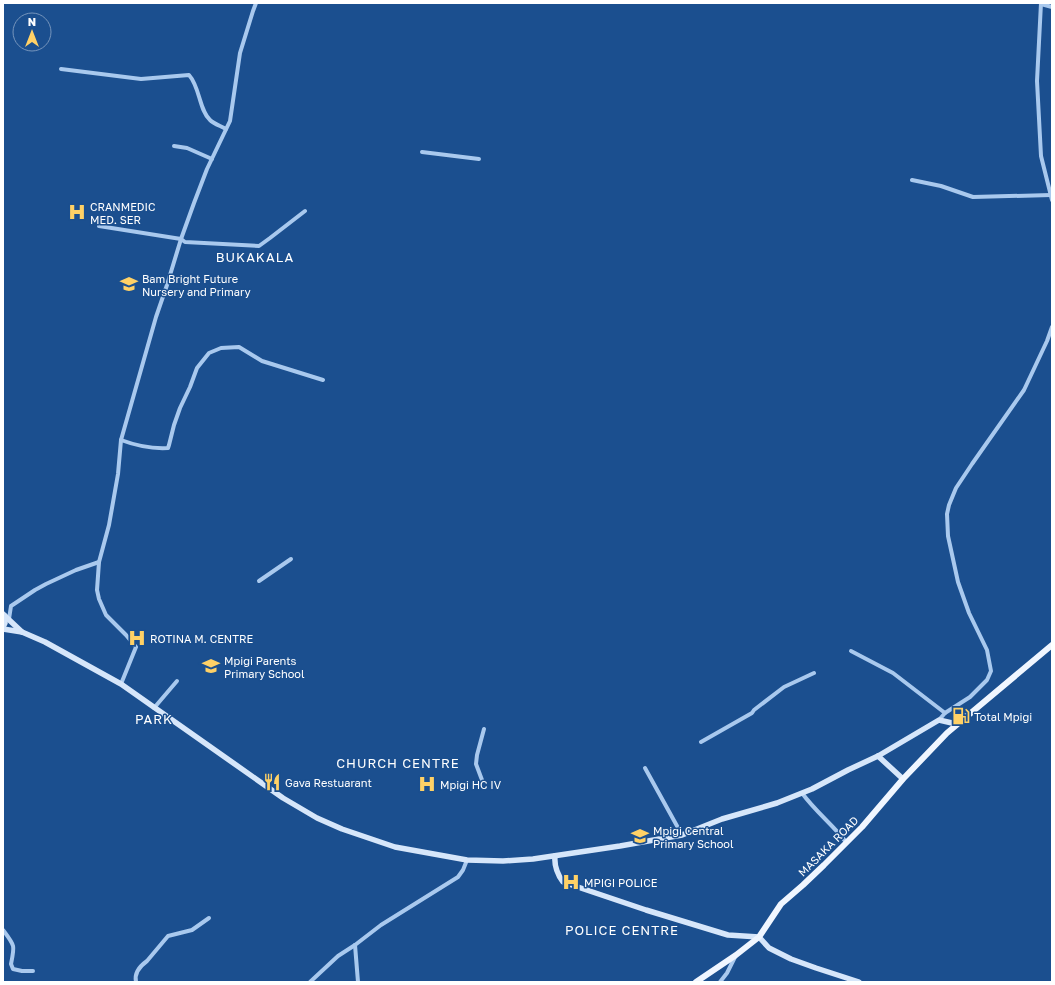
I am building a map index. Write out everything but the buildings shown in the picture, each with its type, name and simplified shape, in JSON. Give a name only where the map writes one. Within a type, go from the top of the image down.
[{"type":"main road","points":[[6,616],[3,628],[22,632],[45,642],[121,684],[283,798],[317,818],[342,829],[395,847],[467,860],[503,861],[533,859],[682,835],[722,819],[777,803],[812,789],[878,756],[939,720],[952,723],[966,715]]},
{"type":"main road","points":[[6,616],[22,632]]},
{"type":"main road","name":"MASAKA ROAD","points":[[696,982],[736,955],[759,937],[781,904],[803,885],[862,827],[903,779],[947,733],[966,715],[1052,645]]},
{"type":"main road","points":[[878,756],[903,779]]},
{"type":"main road","points":[[555,856],[554,862],[556,870],[563,882],[646,910],[728,935],[759,937],[769,948],[791,959],[859,982]]},
{"type":"street","points":[[121,684],[136,647],[106,615],[97,590],[98,562],[109,525],[118,474],[121,440],[156,316],[168,285],[181,239],[207,169],[230,121],[240,53],[256,3]]},
{"type":"street","points":[[1052,7],[1041,3],[1037,81],[1041,156],[1052,200]]},
{"type":"street","points":[[61,69],[141,79],[189,75],[193,79],[204,111],[210,121],[226,129]]},
{"type":"street","points":[[174,146],[187,148],[212,159]]},
{"type":"street","points":[[422,152],[479,159]]},
{"type":"street","points":[[912,180],[940,186],[973,197],[1051,195]]},
{"type":"street","points":[[99,226],[181,239],[185,242],[259,246],[305,211]]},
{"type":"street","points":[[939,720],[945,713],[970,697],[987,680],[991,671],[986,650],[969,613],[958,582],[948,536],[948,510],[953,494],[960,482],[1024,390],[1047,341],[1052,326]]},
{"type":"street","points":[[121,440],[143,447],[157,449],[168,448],[180,408],[197,368],[209,353],[221,348],[239,347],[262,361],[324,380]]},
{"type":"street","points":[[259,581],[291,559]]},
{"type":"street","points":[[6,616],[11,606],[35,590],[76,570],[98,562]]},
{"type":"street","points":[[851,651],[893,673],[945,713]]},
{"type":"street","points":[[701,742],[752,714],[754,710],[784,687],[814,673]]},
{"type":"street","points":[[154,708],[177,681]]},
{"type":"street","points":[[482,780],[476,764],[484,729]]},
{"type":"street","points":[[645,768],[682,835]]},
{"type":"street","points":[[802,793],[837,830],[846,842]]},
{"type":"street","points":[[310,982],[338,956],[355,945],[380,925],[458,877],[467,860]]},
{"type":"street","points":[[136,982],[135,979],[138,971],[168,936],[192,930],[209,918]]},
{"type":"street","points":[[3,930],[13,943],[14,950],[11,964],[13,969],[33,971]]},
{"type":"street","points":[[355,945],[358,982]]},
{"type":"street","points":[[720,982],[727,973],[736,955]]},
{"type":"place","name":"CRANMEDIC MED. SER","points":[[77,212]]},
{"type":"place","name":"Bam Bright Future Nursery and Primary","points":[[129,284]]},
{"type":"place","name":"ROTINA M. CENTRE","points":[[137,638]]},
{"type":"place","name":"Mpigi Parents Primary School","points":[[211,666]]},
{"type":"place","name":"Total Mpigi","points":[[961,716]]},
{"type":"place","name":"Gava Restuarant","points":[[272,782]]},
{"type":"place","name":"Mpigi HC IV","points":[[427,784]]},
{"type":"place","name":"Mpigi Central Primary School","points":[[640,836]]},
{"type":"place","name":"MPIGI POLICE","points":[[571,882]]},
{"type":"district","name":"BUKAKALA","points":[[255,257]]},
{"type":"district","name":"PARK","points":[[154,719]]},
{"type":"district","name":"CHURCH CENTRE","points":[[398,763]]},
{"type":"district","name":"POLICE CENTRE","points":[[622,930]]}]
